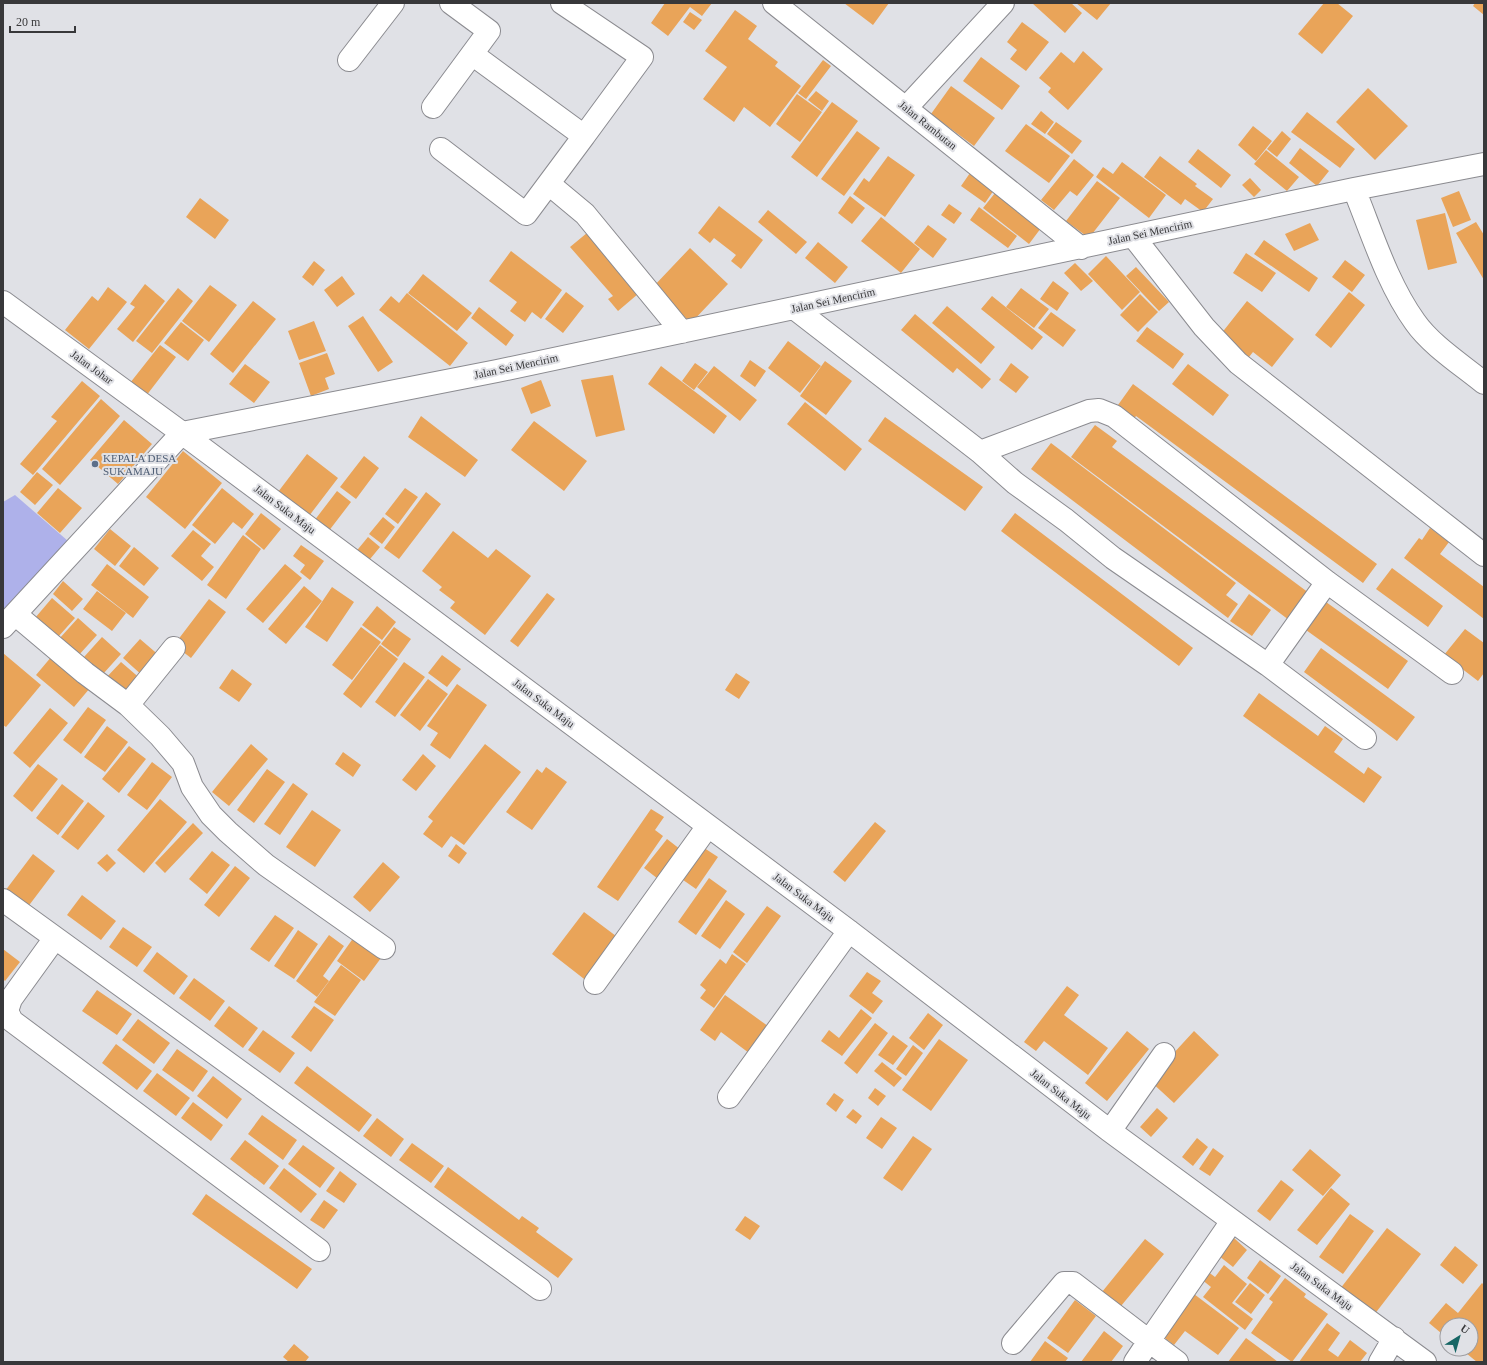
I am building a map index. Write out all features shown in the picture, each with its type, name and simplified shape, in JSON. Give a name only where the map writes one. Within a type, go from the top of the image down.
[{"type":"street","points":[[349,60],[393,3]]},
{"type":"street","points":[[433,107],[489,32],[451,3]]},
{"type":"street","points":[[441,149],[526,214],[642,57],[562,3]]},
{"type":"street","name":"Jalan Rambutan","points":[[774,3],[1081,248]]},
{"type":"street","points":[[906,108],[1003,3]]},
{"type":"street","points":[[472,54],[584,136]]},
{"type":"street","name":"Jalan Sei Mencirim","points":[[182,433],[489,372],[1081,248],[1354,189],[1484,164]]},
{"type":"street","points":[[549,184],[585,214],[682,332]]},
{"type":"street","points":[[1354,189],[1398,294],[1416,324],[1438,346],[1484,383]]},
{"type":"street","points":[[1133,236],[1204,327],[1238,363],[1484,555]]},
{"type":"street","name":"Jalan Johar","points":[[3,302],[182,433]]},
{"type":"street","points":[[794,308],[980,452],[1015,483],[1066,520],[1113,558],[1268,665],[1365,738]]},
{"type":"street","points":[[980,452],[1089,410],[1099,410],[1114,416],[1327,582],[1452,674]]},
{"type":"street","points":[[182,433],[9,621],[128,705],[160,736],[183,763],[192,787],[211,815],[228,832],[266,865],[384,948]]},
{"type":"street","name":"Jalan Suka Maju","points":[[182,433],[849,931],[1110,1131],[1425,1362]]},
{"type":"street","points":[[1268,665],[1327,582]]},
{"type":"street","points":[[128,705],[174,648]]},
{"type":"street","points":[[595,983],[708,826]]},
{"type":"street","points":[[3,900],[540,1290]]},
{"type":"street","points":[[729,1097],[849,931]]},
{"type":"street","points":[[55,938],[11,999],[7,1011],[12,1021],[320,1250]]},
{"type":"street","points":[[1110,1131],[1164,1054]]},
{"type":"street","points":[[1135,1362],[1232,1221]]},
{"type":"street","points":[[1014,1343],[1064,1283],[1068,1282],[1073,1283],[1177,1362]]},
{"type":"street","points":[[1380,1362],[1394,1338]]},
{"type":"shaded area","points":[[15,495],[68,541],[3,616],[3,502]]},
{"type":"building","points":[[665,3],[712,3],[702,16],[690,7],[668,36],[651,23]]},
{"type":"building","points":[[844,3],[889,3],[873,25]]},
{"type":"building","points":[[1032,3],[1071,3],[1082,13],[1065,33]]},
{"type":"building","points":[[1076,3],[1111,3],[1097,20]]},
{"type":"building","points":[[1324,3],[1337,3],[1353,16],[1322,54],[1298,34]]},
{"type":"building","points":[[1475,3],[1484,3],[1484,15],[1473,6]]},
{"type":"building","points":[[735,10],[757,26],[748,39],[778,62],[775,66],[801,86],[770,127],[744,107],[734,122],[703,99],[727,67],[705,51]]},
{"type":"building","points":[[690,12],[702,20],[694,30],[683,22]]},
{"type":"building","points":[[1022,22],[1049,42],[1026,71],[1010,59],[1017,50],[1007,42]]},
{"type":"building","points":[[1083,51],[1103,69],[1068,110],[1048,92],[1051,88],[1039,78],[1061,52],[1074,63]]},
{"type":"building","points":[[981,57],[1020,86],[1002,110],[963,81]]},
{"type":"building","points":[[823,60],[831,66],[806,99],[798,93]]},
{"type":"building","points":[[951,86],[995,118],[974,146],[931,114]]},
{"type":"building","points":[[1368,88],[1408,126],[1375,160],[1336,122]]},
{"type":"building","points":[[816,91],[829,101],[822,111],[808,100]]},
{"type":"building","points":[[797,94],[822,112],[800,142],[776,124]]},
{"type":"building","points":[[832,102],[858,121],[817,177],[791,157]]},
{"type":"building","points":[[1041,111],[1054,122],[1045,134],[1031,124]]},
{"type":"building","points":[[1307,112],[1355,149],[1340,168],[1291,132]]},
{"type":"building","points":[[1056,122],[1082,141],[1072,154],[1047,134]]},
{"type":"building","points":[[1026,124],[1070,156],[1049,183],[1005,151]]},
{"type":"building","points":[[1253,126],[1272,141],[1256,161],[1238,145]]},
{"type":"building","points":[[857,131],[880,148],[844,196],[821,179]]},
{"type":"building","points":[[1282,131],[1291,139],[1277,157],[1267,149]]},
{"type":"building","points":[[1300,148],[1329,171],[1317,186],[1289,163]]},
{"type":"building","points":[[1198,149],[1231,175],[1221,188],[1188,162]]},
{"type":"building","points":[[1266,150],[1299,177],[1287,191],[1254,164]]},
{"type":"building","points":[[888,156],[915,175],[885,217],[853,194],[864,178],[869,182]]},
{"type":"building","points":[[1160,156],[1197,184],[1195,186],[1213,199],[1203,212],[1185,199],[1181,205],[1144,177]]},
{"type":"building","points":[[1074,159],[1094,175],[1077,196],[1070,191],[1054,210],[1041,200]]},
{"type":"building","points":[[1122,162],[1166,195],[1149,218],[1096,177],[1103,167],[1113,174]]},
{"type":"building","points":[[970,173],[994,190],[985,203],[961,186]]},
{"type":"building","points":[[1250,178],[1261,190],[1254,197],[1242,185]]},
{"type":"building","points":[[1097,181],[1120,198],[1089,238],[1066,221]]},
{"type":"building","points":[[1459,191],[1471,220],[1453,227],[1441,198]]},
{"type":"building","points":[[995,193],[1041,228],[1029,244],[983,208]]},
{"type":"building","points":[[850,196],[865,208],[852,224],[838,213]]},
{"type":"building","points":[[200,198],[229,220],[215,239],[186,217]]},
{"type":"building","points":[[949,204],[962,213],[954,224],[941,215]]},
{"type":"building","points":[[719,206],[763,240],[741,269],[731,261],[736,255],[714,238],[710,243],[698,233]]},
{"type":"building","points":[[979,207],[1017,236],[1008,248],[970,220]]},
{"type":"building","points":[[768,210],[807,242],[796,254],[758,222]]},
{"type":"building","points":[[1445,213],[1457,263],[1428,270],[1416,220]]},
{"type":"building","points":[[881,217],[920,249],[901,273],[861,241]]},
{"type":"building","points":[[1476,222],[1484,235],[1484,280],[1456,233]]},
{"type":"building","points":[[1310,223],[1319,240],[1294,251],[1285,234]]},
{"type":"building","points":[[928,225],[947,239],[933,258],[914,243]]},
{"type":"building","points":[[593,228],[645,288],[618,311],[608,299],[613,296],[570,247]]},
{"type":"building","points":[[1264,240],[1318,278],[1309,292],[1254,254]]},
{"type":"building","points":[[818,242],[848,267],[835,283],[805,258]]},
{"type":"building","points":[[690,248],[728,284],[691,323],[653,287]]},
{"type":"building","points":[[511,251],[562,290],[541,319],[532,312],[525,322],[510,311],[517,302],[489,281]]},
{"type":"building","points":[[1246,253],[1276,273],[1262,292],[1233,273]]},
{"type":"building","points":[[1106,256],[1140,292],[1122,310],[1088,274]]},
{"type":"building","points":[[1345,260],[1365,275],[1352,292],[1332,277]]},
{"type":"building","points":[[314,261],[325,270],[313,286],[302,277]]},
{"type":"building","points":[[1075,263],[1093,281],[1081,291],[1064,273]]},
{"type":"building","points":[[1136,267],[1169,302],[1159,311],[1126,276]]},
{"type":"building","points":[[423,274],[472,313],[457,331],[408,293]]},
{"type":"building","points":[[342,276],[355,294],[337,307],[324,290]]},
{"type":"building","points":[[1053,281],[1069,293],[1057,311],[1040,299]]},
{"type":"building","points":[[145,284],[165,301],[133,342],[117,329],[135,307],[130,304]]},
{"type":"building","points":[[210,285],[237,305],[209,342],[182,321]]},
{"type":"building","points":[[108,287],[127,302],[89,349],[65,330],[92,296],[98,301]]},
{"type":"building","points":[[178,288],[193,301],[152,353],[136,341]]},
{"type":"building","points":[[1021,288],[1049,309],[1034,328],[1006,307]]},
{"type":"building","points":[[566,292],[584,306],[563,333],[545,319]]},
{"type":"building","points":[[1349,292],[1365,305],[1331,348],[1315,335]]},
{"type":"building","points":[[407,293],[468,343],[450,366],[379,310],[391,296],[399,303]]},
{"type":"building","points":[[1140,294],[1158,312],[1138,332],[1120,315]]},
{"type":"building","points":[[992,296],[1043,337],[1032,350],[981,309]]},
{"type":"building","points":[[253,301],[276,319],[233,373],[210,354]]},
{"type":"building","points":[[1247,301],[1294,339],[1272,367],[1253,352],[1245,362],[1217,339]]},
{"type":"building","points":[[947,306],[995,347],[981,364],[932,323]]},
{"type":"building","points":[[479,307],[514,335],[506,346],[471,318]]},
{"type":"building","points":[[1051,312],[1076,330],[1063,347],[1038,328]]},
{"type":"building","points":[[915,314],[991,379],[982,389],[957,368],[953,373],[901,330]]},
{"type":"building","points":[[363,316],[393,362],[378,372],[348,326]]},
{"type":"building","points":[[314,321],[326,351],[299,360],[288,331]]},
{"type":"building","points":[[181,322],[204,340],[188,361],[164,343]]},
{"type":"building","points":[[1147,327],[1184,354],[1173,369],[1136,341]]},
{"type":"building","points":[[788,341],[821,366],[800,393],[768,368]]},
{"type":"building","points":[[160,345],[176,357],[146,396],[130,383]]},
{"type":"building","points":[[327,353],[335,374],[325,378],[329,389],[311,396],[299,363]]},
{"type":"building","points":[[750,360],[766,371],[755,387],[740,376]]},
{"type":"building","points":[[825,361],[852,381],[826,415],[800,396]]},
{"type":"building","points":[[695,363],[708,372],[694,390],[682,381]]},
{"type":"building","points":[[1011,363],[1029,377],[1016,393],[999,380]]},
{"type":"building","points":[[245,364],[270,382],[254,403],[229,384]]},
{"type":"building","points":[[1188,364],[1229,395],[1213,416],[1172,384]]},
{"type":"building","points":[[661,366],[727,416],[714,434],[648,384]]},
{"type":"building","points":[[714,366],[757,400],[740,421],[697,387]]},
{"type":"building","points":[[613,375],[625,430],[596,437],[581,380]]},
{"type":"building","points":[[541,380],[551,406],[531,414],[521,388]]},
{"type":"building","points":[[82,381],[100,396],[33,475],[20,464],[57,421],[51,417]]},
{"type":"building","points":[[1133,384],[1377,564],[1363,583],[1136,416],[1130,424],[1113,412]]},
{"type":"building","points":[[101,399],[120,416],[60,485],[42,469]]},
{"type":"building","points":[[805,402],[862,449],[845,471],[787,424]]},
{"type":"building","points":[[421,416],[478,460],[465,477],[408,437]]},
{"type":"building","points":[[885,417],[983,487],[965,511],[868,441]]},
{"type":"building","points":[[124,420],[152,444],[118,484],[90,460]]},
{"type":"building","points":[[534,421],[587,461],[564,491],[511,450]]},
{"type":"building","points":[[1095,425],[1117,441],[1112,447],[1313,596],[1293,623],[1071,457]]},
{"type":"building","points":[[1051,443],[1236,583],[1226,595],[1238,604],[1228,618],[1031,469]]},
{"type":"building","points":[[183,451],[222,483],[185,529],[146,497]]},
{"type":"building","points":[[307,454],[338,478],[309,516],[278,492]]},
{"type":"building","points":[[364,456],[379,468],[356,499],[340,487]]},
{"type":"building","points":[[37,472],[53,485],[35,505],[20,492]]},
{"type":"building","points":[[58,488],[82,508],[60,533],[37,513]]},
{"type":"building","points":[[222,488],[254,514],[242,529],[233,522],[215,544],[192,525]]},
{"type":"building","points":[[405,488],[418,497],[398,524],[385,514]]},
{"type":"building","points":[[337,491],[351,502],[328,532],[314,521]]},
{"type":"building","points":[[426,492],[441,504],[399,559],[384,548]]},
{"type":"building","points":[[261,513],[281,529],[264,550],[245,534]]},
{"type":"building","points":[[1015,513],[1193,648],[1179,666],[1001,531]]},
{"type":"building","points":[[383,517],[395,527],[382,544],[369,534]]},
{"type":"building","points":[[1430,528],[1449,542],[1440,554],[1484,587],[1484,619],[1404,558],[1419,538],[1422,540]]},
{"type":"building","points":[[110,529],[131,546],[115,566],[94,549]]},
{"type":"building","points":[[193,530],[211,544],[201,556],[214,567],[202,581],[171,556]]},
{"type":"building","points":[[453,531],[488,558],[496,549],[531,576],[485,635],[450,608],[455,602],[439,590],[442,587],[422,571]]},
{"type":"building","points":[[243,535],[261,549],[226,599],[207,585]]},
{"type":"building","points":[[368,537],[380,547],[366,564],[354,554]]},
{"type":"building","points":[[301,545],[324,561],[310,580],[300,572],[305,565],[293,556]]},
{"type":"building","points":[[134,547],[159,568],[144,586],[119,566]]},
{"type":"building","points":[[107,564],[149,597],[133,618],[91,585]]},
{"type":"building","points":[[285,564],[302,578],[263,623],[246,609]]},
{"type":"building","points":[[1392,568],[1443,606],[1428,627],[1376,589]]},
{"type":"building","points":[[63,581],[83,599],[72,611],[53,594]]},
{"type":"building","points":[[304,586],[322,601],[286,644],[268,629]]},
{"type":"building","points":[[332,587],[354,602],[327,642],[305,627]]},
{"type":"building","points":[[97,591],[126,613],[112,631],[83,609]]},
{"type":"building","points":[[547,593],[555,599],[518,647],[510,641]]},
{"type":"building","points":[[1249,594],[1271,610],[1252,636],[1230,621]]},
{"type":"building","points":[[52,598],[75,618],[58,637],[35,618]]},
{"type":"building","points":[[209,599],[226,612],[191,658],[174,645]]},
{"type":"building","points":[[1326,602],[1408,661],[1388,689],[1306,630]]},
{"type":"building","points":[[377,606],[396,622],[382,640],[362,625]]},
{"type":"building","points":[[78,618],[97,635],[78,656],[59,639]]},
{"type":"building","points":[[361,627],[381,642],[352,680],[332,665]]},
{"type":"building","points":[[394,627],[411,639],[398,657],[381,644]]},
{"type":"building","points":[[1465,629],[1484,643],[1484,673],[1478,681],[1444,655]]},
{"type":"building","points":[[102,637],[121,654],[103,674],[84,657]]},
{"type":"building","points":[[140,639],[161,657],[144,677],[123,658]]},
{"type":"building","points":[[380,645],[398,659],[361,708],[343,694]]},
{"type":"building","points":[[1321,648],[1415,717],[1397,741],[1304,672]]},
{"type":"building","points":[[3,653],[41,685],[6,727],[3,725]]},
{"type":"building","points":[[442,655],[461,669],[447,687],[428,673]]},
{"type":"building","points":[[52,656],[90,688],[74,707],[36,675]]},
{"type":"building","points":[[121,662],[142,680],[125,699],[104,680]]},
{"type":"building","points":[[404,662],[425,677],[395,717],[375,702]]},
{"type":"building","points":[[232,669],[252,684],[239,702],[219,688]]},
{"type":"building","points":[[736,673],[750,682],[739,699],[725,690]]},
{"type":"building","points":[[428,679],[448,694],[420,731],[400,715]]},
{"type":"building","points":[[457,684],[487,705],[450,759],[430,745],[438,733],[427,726]]},
{"type":"building","points":[[1259,693],[1318,736],[1325,726],[1343,739],[1334,752],[1364,774],[1368,767],[1382,777],[1364,803],[1243,716]]},
{"type":"building","points":[[88,707],[106,720],[81,754],[63,740]]},
{"type":"building","points":[[50,708],[68,723],[30,768],[13,753]]},
{"type":"building","points":[[107,726],[128,742],[105,772],[84,757]]},
{"type":"building","points":[[251,744],[268,759],[229,806],[212,792]]},
{"type":"building","points":[[485,744],[521,772],[464,845],[451,836],[442,848],[423,834],[433,821],[428,817]]},
{"type":"building","points":[[129,746],[146,759],[119,793],[102,779]]},
{"type":"building","points":[[343,752],[361,765],[353,777],[335,764]]},
{"type":"building","points":[[423,754],[436,766],[416,791],[402,780]]},
{"type":"building","points":[[152,762],[172,777],[147,810],[127,795]]},
{"type":"building","points":[[38,764],[58,779],[32,812],[13,796]]},
{"type":"building","points":[[546,767],[567,782],[532,830],[506,812],[537,769],[542,773]]},
{"type":"building","points":[[267,769],[285,782],[254,823],[237,810]]},
{"type":"building","points":[[293,783],[308,794],[280,835],[264,824]]},
{"type":"building","points":[[62,784],[84,801],[58,835],[36,818]]},
{"type":"building","points":[[160,799],[187,822],[144,873],[117,850]]},
{"type":"building","points":[[88,802],[105,816],[78,850],[61,837]]},
{"type":"building","points":[[651,809],[664,817],[655,830],[663,836],[618,901],[597,887]]},
{"type":"building","points":[[312,810],[341,830],[315,867],[286,847]]},
{"type":"building","points":[[875,822],[886,831],[845,882],[833,872]]},
{"type":"building","points":[[193,823],[203,833],[165,873],[155,863]]},
{"type":"building","points":[[667,839],[685,853],[662,882],[644,868]]},
{"type":"building","points":[[456,844],[467,853],[459,864],[448,856]]},
{"type":"building","points":[[698,844],[718,857],[696,889],[676,875]]},
{"type":"building","points":[[212,851],[230,865],[207,894],[189,879]]},
{"type":"building","points":[[33,854],[55,871],[27,908],[5,891]]},
{"type":"building","points":[[107,854],[116,863],[107,872],[97,863]]},
{"type":"building","points":[[383,862],[400,877],[370,912],[353,897]]},
{"type":"building","points":[[235,866],[250,878],[219,917],[204,905]]},
{"type":"building","points":[[709,878],[727,891],[696,935],[678,922]]},
{"type":"building","points":[[82,895],[116,921],[101,940],[67,915]]},
{"type":"building","points":[[726,900],[745,914],[720,949],[701,936]]},
{"type":"building","points":[[767,906],[781,916],[747,963],[733,952]]},
{"type":"building","points":[[584,912],[620,939],[588,982],[552,954]]},
{"type":"building","points":[[275,915],[294,928],[269,962],[250,949]]},
{"type":"building","points":[[123,927],[152,947],[137,967],[109,947]]},
{"type":"building","points":[[298,930],[318,944],[294,979],[274,966]]},
{"type":"building","points":[[329,935],[344,946],[323,976],[329,981],[317,997],[296,981]]},
{"type":"building","points":[[354,937],[381,958],[364,981],[337,961]]},
{"type":"building","points":[[3,949],[20,962],[5,981],[3,979]]},
{"type":"building","points":[[157,952],[188,976],[174,995],[143,971]]},
{"type":"building","points":[[732,954],[746,964],[714,1008],[700,998],[706,990],[700,985],[720,959],[726,964]]},
{"type":"building","points":[[341,965],[361,980],[335,1016],[314,1002]]},
{"type":"building","points":[[867,972],[881,981],[872,993],[883,1001],[873,1014],[849,996]]},
{"type":"building","points":[[194,978],[225,1001],[210,1021],[179,998]]},
{"type":"building","points":[[1067,986],[1079,995],[1064,1015],[1108,1048],[1088,1075],[1044,1041],[1036,1051],[1024,1042]]},
{"type":"building","points":[[97,990],[132,1014],[117,1035],[82,1011]]},
{"type":"building","points":[[725,995],[772,1029],[753,1056],[721,1032],[715,1041],[700,1030]]},
{"type":"building","points":[[229,1006],[258,1028],[243,1048],[214,1026]]},
{"type":"building","points":[[314,1006],[334,1020],[311,1052],[291,1037]]},
{"type":"building","points":[[861,1009],[872,1018],[842,1056],[821,1041],[829,1030],[839,1038]]},
{"type":"building","points":[[928,1013],[943,1025],[924,1050],[909,1038]]},
{"type":"building","points":[[138,1019],[170,1043],[154,1064],[122,1040]]},
{"type":"building","points":[[875,1023],[888,1033],[857,1074],[844,1063]]},
{"type":"building","points":[[263,1030],[295,1053],[280,1073],[248,1050]]},
{"type":"building","points":[[1127,1031],[1149,1049],[1107,1101],[1085,1083]]},
{"type":"building","points":[[1194,1031],[1219,1055],[1174,1103],[1149,1080]]},
{"type":"building","points":[[893,1035],[908,1046],[893,1065],[878,1055]]},
{"type":"building","points":[[939,1039],[968,1060],[931,1111],[902,1090]]},
{"type":"building","points":[[116,1044],[152,1071],[137,1090],[102,1063]]},
{"type":"building","points":[[913,1045],[923,1053],[906,1076],[896,1069]]},
{"type":"building","points":[[177,1049],[208,1071],[193,1092],[162,1070]]},
{"type":"building","points":[[882,1062],[902,1078],[894,1087],[874,1071]]},
{"type":"building","points":[[307,1066],[372,1115],[359,1132],[294,1083]]},
{"type":"building","points":[[157,1073],[190,1098],[176,1116],[143,1091]]},
{"type":"building","points":[[213,1076],[242,1099],[227,1119],[197,1096]]},
{"type":"building","points":[[875,1088],[886,1096],[878,1106],[868,1098]]},
{"type":"building","points":[[834,1093],[844,1100],[836,1112],[826,1104]]},
{"type":"building","points":[[193,1102],[223,1125],[211,1141],[181,1118]]},
{"type":"building","points":[[1157,1108],[1168,1118],[1151,1137],[1140,1127]]},
{"type":"building","points":[[853,1109],[862,1116],[856,1124],[846,1117]]},
{"type":"building","points":[[262,1115],[297,1140],[283,1160],[248,1134]]},
{"type":"building","points":[[881,1117],[897,1128],[882,1149],[866,1138]]},
{"type":"building","points":[[377,1118],[404,1139],[391,1157],[363,1136]]},
{"type":"building","points":[[913,1136],[932,1149],[902,1191],[883,1178]]},
{"type":"building","points":[[1197,1138],[1208,1147],[1193,1166],[1182,1157]]},
{"type":"building","points":[[245,1140],[279,1166],[264,1185],[230,1159]]},
{"type":"building","points":[[412,1143],[444,1166],[431,1183],[399,1160]]},
{"type":"building","points":[[303,1145],[335,1168],[320,1188],[288,1164]]},
{"type":"building","points":[[1213,1148],[1224,1156],[1210,1176],[1199,1169]]},
{"type":"building","points":[[1310,1149],[1341,1175],[1323,1196],[1292,1170]]},
{"type":"building","points":[[448,1167],[519,1220],[522,1216],[539,1228],[536,1232],[573,1259],[558,1278],[434,1187]]},
{"type":"building","points":[[284,1168],[317,1194],[301,1213],[269,1188]]},
{"type":"building","points":[[340,1171],[357,1184],[344,1203],[326,1191]]},
{"type":"building","points":[[1281,1180],[1294,1190],[1270,1221],[1257,1211]]},
{"type":"building","points":[[1331,1188],[1350,1204],[1317,1245],[1297,1230]]},
{"type":"building","points":[[206,1194],[312,1269],[297,1289],[192,1214]]},
{"type":"building","points":[[324,1200],[338,1210],[324,1229],[310,1220]]},
{"type":"building","points":[[1350,1214],[1374,1231],[1343,1274],[1319,1257]]},
{"type":"building","points":[[745,1216],[760,1226],[750,1240],[735,1230]]},
{"type":"building","points":[[1387,1228],[1421,1254],[1374,1315],[1340,1289]]},
{"type":"building","points":[[1234,1238],[1247,1250],[1233,1267],[1219,1256]]},
{"type":"building","points":[[1145,1239],[1164,1254],[1121,1306],[1102,1292]]},
{"type":"building","points":[[1455,1246],[1478,1265],[1463,1284],[1440,1265]]},
{"type":"building","points":[[1260,1260],[1281,1276],[1268,1294],[1247,1278]]},
{"type":"building","points":[[1224,1265],[1247,1284],[1232,1303],[1253,1319],[1245,1330],[1203,1297],[1211,1287],[1201,1279],[1207,1271],[1215,1277]]},
{"type":"building","points":[[1285,1278],[1306,1294],[1304,1297],[1328,1314],[1292,1362],[1251,1333],[1273,1302],[1269,1299]]},
{"type":"building","points":[[1250,1283],[1265,1295],[1251,1314],[1235,1302]]},
{"type":"building","points":[[1482,1283],[1484,1285],[1484,1362],[1477,1362],[1471,1357],[1479,1357],[1479,1317],[1439,1317],[1439,1331],[1429,1323],[1446,1303],[1458,1313]]},
{"type":"building","points":[[1194,1294],[1239,1328],[1218,1355],[1185,1331],[1174,1345],[1162,1336]]},
{"type":"building","points":[[1075,1300],[1096,1316],[1068,1353],[1047,1338]]},
{"type":"building","points":[[1327,1323],[1340,1333],[1328,1350],[1338,1357],[1350,1340],[1367,1353],[1360,1362],[1299,1362]]},
{"type":"building","points":[[1104,1331],[1123,1346],[1111,1362],[1081,1362]]},
{"type":"building","points":[[1246,1338],[1269,1355],[1278,1362],[1228,1362]]},
{"type":"building","points":[[1045,1341],[1068,1358],[1065,1362],[1030,1362]]},
{"type":"building","points":[[294,1344],[309,1357],[305,1362],[289,1362],[283,1357]]},
{"type":"place","name":"KEPALA DESA SUKAMAJU","points":[[95,464]]}]
